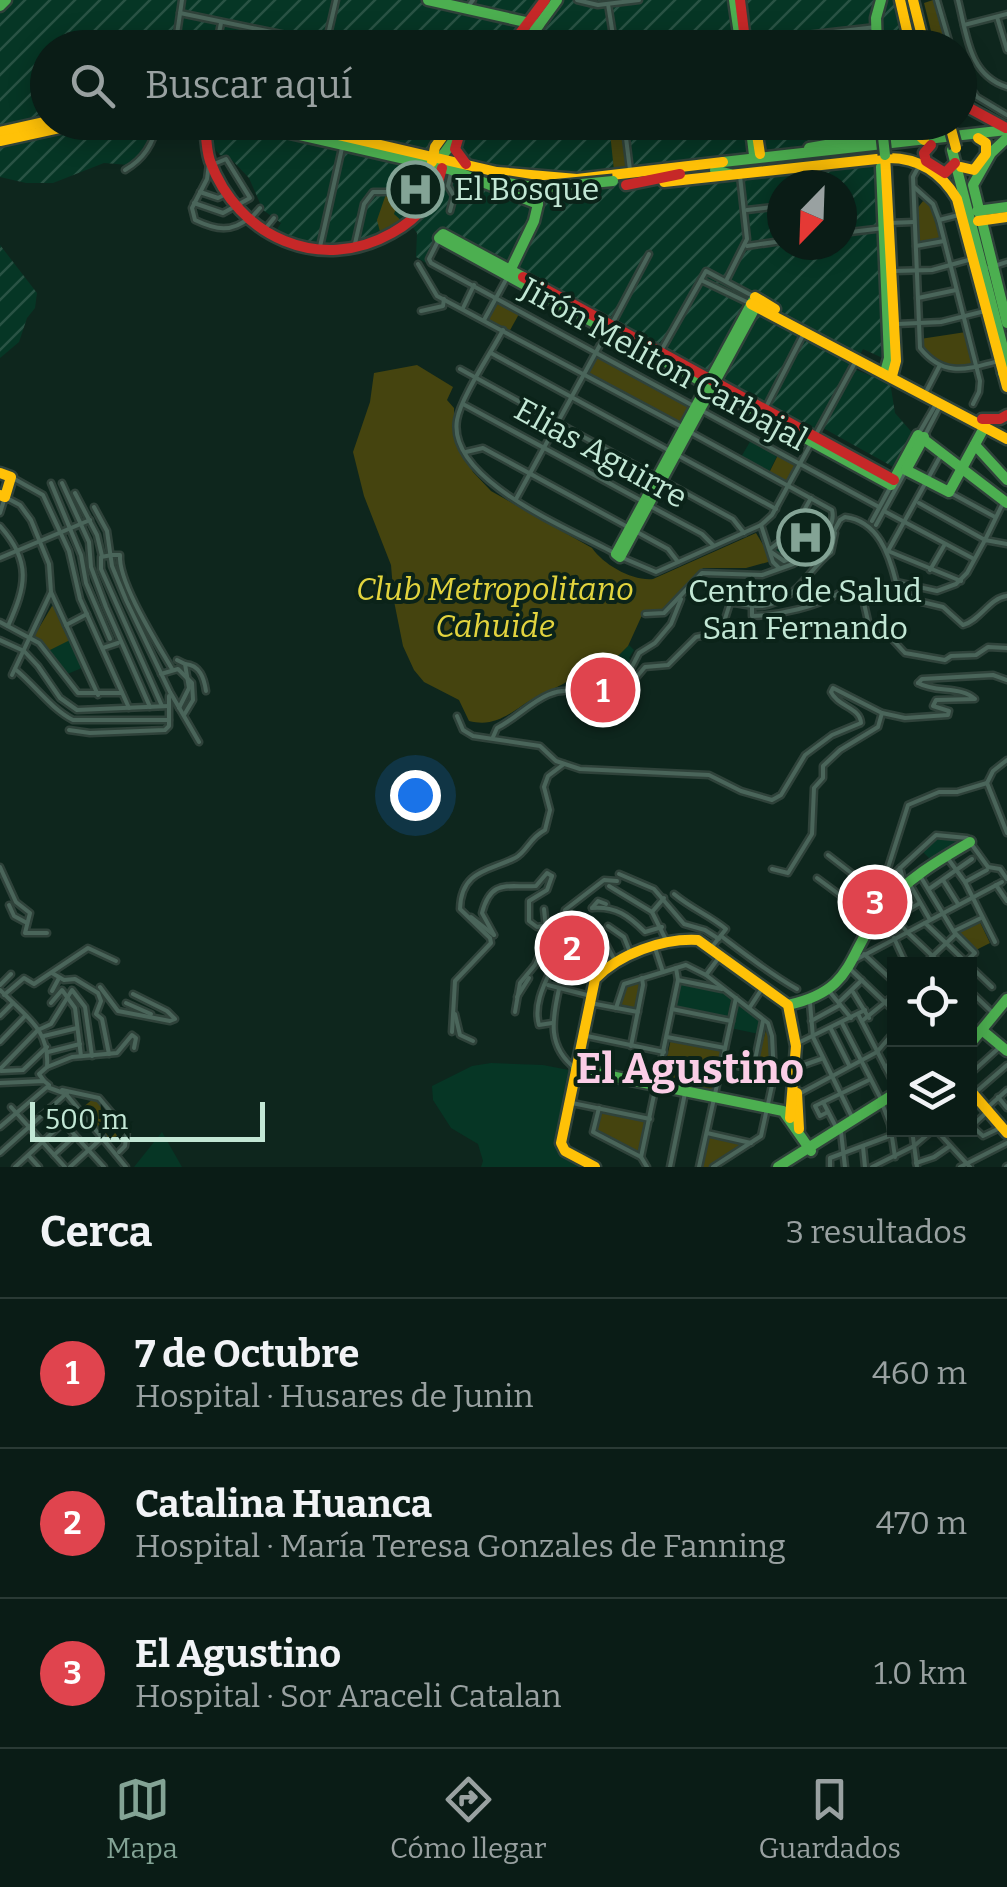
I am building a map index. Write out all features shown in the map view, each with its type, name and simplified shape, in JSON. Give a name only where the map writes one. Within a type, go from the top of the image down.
[{"type":"street","points":[[0,6],[6,0]]},
{"type":"street","points":[[178,30],[182,0]]},
{"type":"street","points":[[329,30],[336,0]]},
{"type":"street","points":[[433,0],[470,4],[534,24]]},
{"type":"street","points":[[531,30],[545,0]]},
{"type":"street","points":[[528,30],[558,0]]},
{"type":"street","points":[[578,0],[591,5],[639,0]]},
{"type":"street","points":[[876,30],[881,0]]},
{"type":"street","points":[[900,0],[907,30]]},
{"type":"street","points":[[917,0],[924,30]]},
{"type":"street","points":[[938,0],[946,30]]},
{"type":"street","points":[[958,0],[966,30]]},
{"type":"street","points":[[608,4],[612,30]]},
{"type":"street","points":[[738,5],[741,30]]},
{"type":"street","points":[[180,13],[264,30]]},
{"type":"street","points":[[964,25],[1007,14]]},
{"type":"street","points":[[997,17],[1007,50]]},
{"type":"street","points":[[220,30],[222,21]]},
{"type":"street","points":[[854,30],[876,27]]},
{"type":"street","points":[[977,66],[988,78],[1007,87]]},
{"type":"street","points":[[977,97],[1007,115]]},
{"type":"street","points":[[977,115],[1007,133]]},
{"type":"street","points":[[977,119],[977,136]]},
{"type":"street","points":[[0,132],[30,125]]},
{"type":"street","points":[[977,136],[1007,133]]},
{"type":"street","points":[[985,311],[972,259],[974,182],[1007,133]]},
{"type":"street","points":[[0,141],[30,135]]},
{"type":"street","points":[[958,165],[976,169],[986,154],[987,144],[977,136]]},
{"type":"street","points":[[125,170],[141,158],[152,140]]},
{"type":"street","points":[[208,140],[211,162],[194,203],[192,214],[196,220],[222,229],[239,227],[260,208]]},
{"type":"street","points":[[320,140],[439,164],[582,184],[906,157],[946,182],[972,218],[990,268],[1007,343]]},
{"type":"street","points":[[356,140],[502,182],[540,188],[680,174]]},
{"type":"street","points":[[211,162],[238,205],[292,246],[354,252],[394,234],[428,207],[436,195],[439,164],[453,140]]},
{"type":"street","points":[[458,140],[455,149],[467,165]]},
{"type":"street","points":[[625,140],[628,180]]},
{"type":"street","points":[[755,140],[757,155]]},
{"type":"street","points":[[628,180],[651,172],[842,140]]},
{"type":"street","points":[[882,140],[890,371]]},
{"type":"street","points":[[628,180],[944,140]]},
{"type":"street","points":[[952,140],[1001,318]]},
{"type":"street","points":[[928,142],[924,157],[940,171],[949,172],[958,165]]},
{"type":"street","points":[[651,172],[928,142]]},
{"type":"street","points":[[319,251],[342,145]]},
{"type":"street","points":[[194,203],[223,212],[250,196],[226,159],[211,162]]},
{"type":"street","points":[[439,164],[538,204],[510,273],[484,320]]},
{"type":"street","points":[[439,164],[454,196],[450,211]]},
{"type":"street","points":[[920,164],[913,183],[920,348],[940,364],[957,371],[1004,367]]},
{"type":"street","points":[[715,170],[735,173]]},
{"type":"street","points":[[726,281],[746,246],[745,210],[735,173]]},
{"type":"street","points":[[913,183],[933,204],[939,220],[980,386],[973,404]]},
{"type":"street","points":[[200,192],[218,198],[229,193]]},
{"type":"street","points":[[354,252],[353,242],[364,204],[373,192],[404,192],[428,207]]},
{"type":"street","points":[[914,209],[919,201],[927,200]]},
{"type":"street","points":[[972,218],[1007,207]]},
{"type":"street","points":[[745,210],[767,208]]},
{"type":"street","points":[[939,220],[1007,217]]},
{"type":"street","points":[[265,229],[274,218]]},
{"type":"street","points":[[857,231],[914,222]]},
{"type":"street","points":[[441,236],[892,483]]},
{"type":"street","name":"Jirón Meliton Carbajal","points":[[441,236],[429,259],[595,354],[974,559]]},
{"type":"street","points":[[916,246],[944,242]]},
{"type":"street","points":[[746,246],[767,243]]},
{"type":"street","points":[[516,500],[649,254]]},
{"type":"street","points":[[889,271],[916,271],[972,259]]},
{"type":"street","points":[[990,268],[1007,262]]},
{"type":"street","points":[[418,264],[432,291],[444,300],[832,510],[834,520],[811,546],[781,561],[770,550]]},
{"type":"street","points":[[990,268],[1001,318],[1007,387]]},
{"type":"street","points":[[659,355],[706,271],[805,332],[890,371],[939,402],[1007,431]]},
{"type":"street","points":[[702,280],[755,302],[927,390],[1007,438]]},
{"type":"street","points":[[463,309],[474,285]]},
{"type":"street","points":[[918,298],[956,290]]},
{"type":"street","points":[[421,311],[444,306],[444,300]]},
{"type":"street","points":[[618,556],[755,302]]},
{"type":"street","points":[[890,308],[894,324],[890,371]]},
{"type":"street","points":[[894,324],[918,324],[985,311],[1001,318]]},
{"type":"street","points":[[503,330],[464,404],[457,427],[465,452],[489,484],[618,556],[656,572],[761,525],[776,509],[858,358]]},
{"type":"street","points":[[763,412],[805,332]]},
{"type":"street","points":[[491,353],[776,509]]},
{"type":"street","points":[[927,390],[940,364]]},
{"type":"street","points":[[460,369],[736,520],[744,532]]},
{"type":"street","points":[[882,509],[892,483],[939,402]]},
{"type":"street","name":"Elias Aguirre","points":[[464,404],[702,534],[713,546]]},
{"type":"street","points":[[982,423],[1007,415]]},
{"type":"street","points":[[961,467],[975,445],[982,423]]},
{"type":"street","points":[[948,492],[982,423]]},
{"type":"street","points":[[896,582],[937,591],[960,580],[1006,502],[921,436]]},
{"type":"street","points":[[874,523],[921,436]]},
{"type":"street","points":[[975,445],[1007,480]]},
{"type":"street","points":[[465,452],[483,448],[668,549],[678,562]]},
{"type":"street","points":[[888,551],[943,452]]},
{"type":"street","points":[[906,470],[995,517]]},
{"type":"street","points":[[0,513],[6,475],[43,494],[61,532],[87,614],[129,708]]},
{"type":"street","points":[[51,483],[110,639]]},
{"type":"street","points":[[62,483],[88,542],[91,567],[150,706]]},
{"type":"street","points":[[69,730],[90,734],[165,730],[169,720],[166,706],[101,570],[102,556],[90,520],[75,493]]},
{"type":"street","points":[[2,496],[25,509],[49,564],[51,592],[98,696]]},
{"type":"street","points":[[770,550],[792,532],[811,498]]},
{"type":"street","points":[[917,502],[985,540],[1007,544]]},
{"type":"street","points":[[94,508],[108,535],[112,566],[122,592],[199,742]]},
{"type":"street","points":[[494,737],[497,728],[552,692],[580,693],[584,713],[612,697],[644,666],[668,665],[696,637],[716,633],[730,603],[767,605],[797,591],[816,564],[831,552],[840,520],[852,518],[868,527],[888,551],[896,588],[916,600],[943,607],[963,625],[980,616],[998,597],[1007,596]]},
{"type":"street","points":[[0,558],[90,520]]},
{"type":"street","points":[[761,525],[773,562],[772,572]]},
{"type":"street","points":[[0,526],[24,577],[24,587],[8,626]]},
{"type":"street","points":[[645,614],[660,615],[702,573],[772,572],[798,562],[835,534]]},
{"type":"street","points":[[930,570],[945,544]]},
{"type":"street","points":[[888,551],[960,580]]},
{"type":"street","points":[[102,556],[120,556],[128,592],[172,669]]},
{"type":"street","points":[[773,562],[779,568]]},
{"type":"street","points":[[51,592],[13,672],[72,720],[169,720]]},
{"type":"street","points":[[752,606],[752,616],[771,615],[827,601],[841,592],[857,594],[863,599],[870,630],[892,639],[910,655],[945,660],[976,655],[988,647],[1007,648]]},
{"type":"street","points":[[629,682],[625,676],[640,652],[655,643],[671,624],[684,595]]},
{"type":"street","points":[[46,606],[57,606]]},
{"type":"street","points":[[66,625],[87,614]]},
{"type":"street","points":[[0,622],[46,650],[71,687],[83,695],[122,693]]},
{"type":"street","points":[[0,640],[24,651],[60,698],[77,710],[166,706]]},
{"type":"street","points":[[103,648],[118,643]]},
{"type":"street","points":[[178,660],[197,668],[206,691]]},
{"type":"street","points":[[184,715],[194,693],[185,664]]},
{"type":"street","points":[[161,674],[178,669],[188,678],[179,708]]},
{"type":"street","points":[[457,716],[468,734],[540,746],[552,758],[584,770],[610,768],[709,775],[741,791],[772,800],[781,794],[806,754],[832,735],[861,723],[856,712],[834,698],[830,690],[833,688],[882,713],[905,718],[946,715],[949,711],[934,707],[934,701],[976,700],[966,692],[920,686],[922,679],[993,675],[1007,680]]},
{"type":"street","points":[[166,706],[170,692]]},
{"type":"street","points":[[772,869],[788,873],[812,834],[814,788],[822,778],[822,767],[840,750],[878,727],[882,713]]},
{"type":"street","points":[[863,953],[882,901],[894,844],[908,805],[940,792],[957,792],[987,783],[993,771],[1007,760]]},
{"type":"street","points":[[522,902],[547,890],[551,873],[536,886],[502,886],[491,892],[482,913],[494,936],[460,909],[460,900],[477,872],[519,856],[530,840],[546,829],[550,810],[544,788],[548,776],[564,764]]},
{"type":"street","points":[[987,783],[1007,833]]},
{"type":"street","points":[[886,881],[936,835],[965,839],[988,866],[1000,869],[1007,902]]},
{"type":"street","points":[[882,901],[965,839]]},
{"type":"street","points":[[828,855],[882,901],[932,956],[955,933],[981,918]]},
{"type":"street","points":[[946,856],[965,882],[996,942]]},
{"type":"street","points":[[929,889],[972,858]]},
{"type":"street","points":[[900,866],[927,920],[959,957]]},
{"type":"street","points":[[0,868],[14,916],[27,923]]},
{"type":"street","points":[[965,882],[987,870]]},
{"type":"street","points":[[619,874],[664,898],[684,924],[705,930],[764,988],[788,1005],[810,1003],[829,991],[863,953],[1002,882]]},
{"type":"street","points":[[919,874],[955,933],[976,952],[972,957]]},
{"type":"street","points":[[552,1024],[539,1025],[536,1016],[562,945],[565,910],[600,883],[610,878],[617,881]]},
{"type":"street","points":[[817,878],[876,920]]},
{"type":"street","points":[[943,880],[958,904]]},
{"type":"street","points":[[609,886],[652,912],[668,944]]},
{"type":"street","points":[[674,894],[695,912],[726,929],[706,975]]},
{"type":"street","points":[[652,912],[664,898]]},
{"type":"street","points":[[530,901],[528,922],[537,927],[562,922]]},
{"type":"street","points":[[0,909],[12,903]]},
{"type":"street","points":[[12,903],[30,913],[25,934],[47,933]]},
{"type":"street","points":[[895,917],[920,903]]},
{"type":"street","points":[[607,906],[626,915],[644,932],[662,927]]},
{"type":"street","points":[[515,1012],[522,984],[546,938],[544,909]]},
{"type":"street","points":[[452,1032],[455,980],[490,943],[468,915]]},
{"type":"street","points":[[608,926],[624,937],[632,955]]},
{"type":"street","points":[[595,1167],[565,1151],[562,1145],[582,1035],[598,975],[615,961],[693,938],[718,945],[772,971],[797,989]]},
{"type":"street","points":[[894,938],[903,957]]},
{"type":"street","points":[[606,944],[615,961]]},
{"type":"street","points":[[2,990],[24,978],[33,985],[88,948],[116,960]]},
{"type":"street","points":[[655,948],[663,972]]},
{"type":"street","points":[[863,953],[887,975]]},
{"type":"street","points":[[851,964],[887,1003],[862,1022]]},
{"type":"street","points":[[616,1008],[622,985],[691,966],[764,1018],[772,1036],[774,1072],[761,1136],[713,1167]]},
{"type":"street","points":[[552,968],[598,975]]},
{"type":"street","points":[[641,1157],[678,980],[676,968]]},
{"type":"street","points":[[52,973],[58,978],[74,978],[98,993],[96,1014],[102,1019],[109,1054]]},
{"type":"street","points":[[977,973],[992,987]]},
{"type":"street","points":[[2,990],[11,974]]},
{"type":"street","points":[[52,991],[58,978]]},
{"type":"street","points":[[522,984],[529,978]]},
{"type":"street","points":[[631,1046],[642,978]]},
{"type":"street","points":[[678,980],[725,990]]},
{"type":"street","points":[[811,1021],[839,1004],[862,980]]},
{"type":"street","points":[[548,985],[638,1012]]},
{"type":"street","points":[[100,987],[118,1011],[155,1016]]},
{"type":"street","points":[[750,1007],[764,988]]},
{"type":"street","points":[[2,990],[44,1036],[48,1049],[46,1067]]},
{"type":"street","points":[[51,1004],[62,990],[85,1007],[92,1056]]},
{"type":"street","points":[[559,990],[552,1024],[555,1042],[576,1069],[783,1111],[810,1149]]},
{"type":"street","points":[[829,991],[851,1018]]},
{"type":"street","points":[[852,991],[869,1018]]},
{"type":"street","points":[[70,993],[81,1056]]},
{"type":"street","points":[[0,1070],[38,1030],[52,1024],[70,993]]},
{"type":"street","points":[[126,1003],[170,1021],[176,1019],[133,994]]},
{"type":"street","points":[[699,1167],[736,998]]},
{"type":"street","points":[[977,998],[995,1015]]},
{"type":"street","points":[[0,1016],[13,1003]]},
{"type":"street","points":[[810,1003],[813,1037],[821,1059],[854,1120]]},
{"type":"street","points":[[985,1032],[1007,1003]]},
{"type":"street","points":[[977,1040],[1007,1003]]},
{"type":"street","points":[[788,1005],[799,1133]]},
{"type":"street","points":[[672,1009],[730,1021]]},
{"type":"street","points":[[453,1010],[458,1033],[473,1041]]},
{"type":"street","points":[[794,1044],[865,1010]]},
{"type":"street","points":[[858,1014],[887,1072]]},
{"type":"street","points":[[0,1041],[25,1016]]},
{"type":"street","points":[[754,1070],[764,1018]]},
{"type":"street","points":[[842,1024],[870,1080],[887,1098]]},
{"type":"street","points":[[44,1036],[77,1028]]},
{"type":"street","points":[[831,1029],[849,1066]]},
{"type":"street","points":[[977,1069],[1004,1048],[985,1032]]},
{"type":"street","points":[[44,1082],[39,1074],[46,1067],[81,1056],[120,1052],[132,1034],[136,1038],[134,1048]]},
{"type":"street","points":[[582,1035],[664,1052]]},
{"type":"street","points":[[667,1037],[725,1048]]},
{"type":"street","points":[[790,1118],[795,1097],[877,1052],[887,1040]]},
{"type":"street","points":[[0,1070],[23,1070],[48,1049],[80,1044]]},
{"type":"street","points":[[795,1067],[821,1059]]},
{"type":"street","points":[[722,1063],[774,1072]]},
{"type":"street","points":[[977,1089],[1006,1067]]},
{"type":"street","points":[[845,1167],[840,1131],[828,1112],[820,1116],[815,1106],[870,1080]]},
{"type":"street","points":[[0,1084],[44,1082],[67,1093],[126,1167]]},
{"type":"street","points":[[0,1127],[13,1110],[44,1087],[93,1095],[106,1104],[128,1132],[118,1154]]},
{"type":"street","points":[[977,1121],[1007,1090]]},
{"type":"street","points":[[670,1167],[686,1091]]},
{"type":"street","points":[[1,1151],[67,1093]]},
{"type":"street","points":[[998,1097],[1007,1108]]},
{"type":"street","points":[[977,1100],[1004,1130],[983,1136],[977,1131]]},
{"type":"street","points":[[840,1131],[887,1101]]},
{"type":"street","points":[[778,1167],[887,1101]]},
{"type":"street","points":[[569,1102],[650,1119]]},
{"type":"street","points":[[50,1108],[102,1166]]},
{"type":"street","points":[[598,1108],[595,1134],[641,1157],[647,1167]]},
{"type":"street","points":[[13,1110],[68,1167],[103,1137]]},
{"type":"street","points":[[15,1167],[64,1123]]},
{"type":"street","points":[[707,1133],[753,1143]]},
{"type":"street","points":[[54,1154],[76,1136]]},
{"type":"street","points":[[830,1167],[830,1158],[887,1137]]},
{"type":"street","points":[[892,1137],[895,1157]]},
{"type":"street","points":[[913,1137],[916,1165],[950,1146]]},
{"type":"street","points":[[872,1167],[925,1137]]},
{"type":"street","points":[[941,1137],[968,1165]]},
{"type":"street","points":[[960,1167],[1007,1143]]},
{"type":"street","points":[[863,1146],[864,1167]]},
{"type":"street","points":[[786,1167],[810,1149]]},
{"type":"street","points":[[28,1155],[40,1167]]},
{"type":"shaded area","points":[[0,0],[906,0],[914,30],[272,30],[241,24],[239,30],[30,30],[30,140],[152,140],[129,165],[104,163],[53,183],[26,183],[0,177]]},
{"type":"shaded area","points":[[207,140],[885,140],[880,165],[887,360],[863,349],[817,436],[441,232],[426,263],[416,257],[417,233],[408,221],[361,249],[311,250],[274,234],[281,223],[263,210],[249,178],[231,159],[220,155]]},
{"type":"shaded area","points":[[0,245],[37,293],[35,308],[19,342],[0,358]]},
{"type":"shaded area","points":[[854,369],[890,382],[895,413],[915,436],[897,469],[823,428]]},
{"type":"shaded area","points":[[751,440],[778,454],[769,472],[741,457]]},
{"type":"shaded area","name":"Centro de Salud San Fernando","points":[[805,517],[823,527],[805,548],[782,559],[775,551],[794,536]]},
{"type":"shaded area","points":[[69,640],[82,668],[65,675],[49,650]]},
{"type":"shaded area","points":[[629,645],[634,650],[629,658],[632,661],[615,687],[601,672]]},
{"type":"shaded area","points":[[937,836],[967,841],[932,861],[923,852]]},
{"type":"shaded area","points":[[679,982],[725,991],[732,996],[727,1018],[674,1007]]},
{"type":"shaded area","points":[[738,1005],[761,1020],[759,1034],[730,1028]]},
{"type":"shaded area","points":[[491,1063],[574,1071],[558,1146],[561,1152],[590,1167],[481,1167],[478,1144],[451,1128],[433,1100],[432,1086],[472,1066]]},
{"type":"shaded area","points":[[162,1132],[182,1167],[134,1167]]},
{"type":"green space","points":[[933,0],[943,30],[931,30],[924,3]]},
{"type":"green space","points":[[611,140],[624,140],[627,170],[614,171]]},
{"type":"green space","points":[[386,194],[400,196],[394,214],[404,223],[381,236],[377,220]]},
{"type":"green space","points":[[923,201],[931,205],[942,238],[917,242],[916,210]]},
{"type":"green space","points":[[496,302],[519,314],[509,332],[486,319]]},
{"type":"green space","points":[[966,332],[972,367],[940,362],[927,353],[920,339]]},
{"type":"green space","points":[[597,356],[692,408],[682,426],[588,374]]},
{"type":"green space","name":"Club Metropolitano Cahuide","points":[[417,365],[453,387],[447,400],[454,408],[454,438],[473,472],[491,491],[592,548],[619,571],[653,579],[756,533],[771,558],[746,568],[703,568],[663,612],[643,613],[628,646],[612,662],[597,673],[588,664],[583,669],[588,666],[597,677],[591,683],[581,671],[507,716],[490,722],[469,721],[459,700],[424,682],[403,646],[391,565],[364,496],[353,452],[370,402],[374,373]]},
{"type":"green space","points":[[778,455],[798,465],[789,483],[769,473]]},
{"type":"green space","points":[[52,606],[70,640],[48,651],[33,638]]},
{"type":"green space","points":[[979,920],[990,943],[976,950],[958,932]]},
{"type":"green space","points":[[639,983],[636,1011],[618,1007],[626,985]]},
{"type":"green space","points":[[766,1030],[770,1033],[769,1072],[755,1069]]},
{"type":"green space","points":[[671,1039],[722,1051],[711,1093],[661,1083]]},
{"type":"green space","points":[[94,1098],[116,1122],[110,1129],[117,1124],[123,1131],[110,1141],[81,1109]]},
{"type":"green space","points":[[601,1111],[648,1121],[641,1154],[596,1131]]},
{"type":"green space","points":[[708,1135],[747,1145],[711,1167],[702,1167]]},
{"type":"traffic: fast","points":[[0,6],[6,0]]},
{"type":"traffic: fast","points":[[428,0],[539,25]]},
{"type":"traffic: fast","points":[[535,30],[557,0]]},
{"type":"traffic: fast","points":[[734,0],[738,30]]},
{"type":"traffic: fast","points":[[876,30],[881,0]]},
{"type":"traffic: fast","points":[[977,133],[1007,130]]},
{"type":"traffic: fast","points":[[1007,138],[991,153],[973,185],[1007,323]]},
{"type":"traffic: fast","points":[[321,140],[452,170],[538,204]]},
{"type":"traffic: fast","points":[[440,159],[454,140]]},
{"type":"traffic: fast","points":[[752,140],[754,155]]},
{"type":"traffic: fast","points":[[809,148],[855,140]]},
{"type":"traffic: fast","points":[[883,140],[885,155]]},
{"type":"traffic: fast","points":[[723,162],[918,140]]},
{"type":"traffic: fast","points":[[952,150],[1007,363]]},
{"type":"traffic: fast","points":[[881,167],[889,358],[885,372]]},
{"type":"traffic: fast","points":[[715,170],[730,174]]},
{"type":"traffic: fast","points":[[502,182],[540,188],[613,181]]},
{"type":"traffic: fast","points":[[509,273],[538,204]]},
{"type":"traffic: fast","points":[[977,211],[1007,207]]},
{"type":"traffic: fast","points":[[523,277],[443,234],[439,238],[891,485],[918,435],[1007,503]]},
{"type":"traffic: fast","points":[[753,301],[616,554],[620,557],[757,304]]},
{"type":"traffic: fast","points":[[1003,373],[1007,372]]},
{"type":"traffic: fast","points":[[924,437],[906,470],[949,492],[985,426]]},
{"type":"traffic: fast","points":[[975,445],[1007,480]]},
{"type":"traffic: fast","points":[[788,1005],[810,998],[838,980],[891,899],[923,871],[970,842]]},
{"type":"traffic: fast","points":[[977,1035],[1007,999]]},
{"type":"traffic: fast","points":[[983,1031],[1007,1051]]},
{"type":"traffic: fast","points":[[576,1069],[783,1111],[811,1151]]},
{"type":"traffic: fast","points":[[778,1167],[887,1098]]},
{"type":"traffic: slow","points":[[900,0],[907,30]]},
{"type":"traffic: slow","points":[[913,0],[920,30]]},
{"type":"traffic: slow","points":[[0,132],[30,125]]},
{"type":"traffic: slow","points":[[0,141],[30,134]]},
{"type":"traffic: slow","points":[[961,167],[974,170],[986,154],[986,143],[978,138]]},
{"type":"traffic: slow","points":[[359,140],[497,172],[577,179],[723,162]]},
{"type":"traffic: slow","points":[[432,162],[440,140]]},
{"type":"traffic: slow","points":[[758,140],[760,154]]},
{"type":"traffic: slow","points":[[954,140],[956,148]]},
{"type":"traffic: slow","points":[[885,155],[896,361],[892,376]]},
{"type":"traffic: slow","points":[[664,182],[886,158],[908,160],[928,168],[957,199],[1007,387]]},
{"type":"traffic: slow","points":[[978,221],[1007,217]]},
{"type":"traffic: slow","points":[[755,297],[775,309]]},
{"type":"traffic: slow","points":[[751,304],[1007,439]]},
{"type":"traffic: slow","points":[[0,473],[11,477],[5,497],[0,495]]},
{"type":"traffic: slow","points":[[595,1167],[565,1151],[561,1143],[595,979],[616,962],[656,945],[698,940],[788,1005],[796,1046],[790,1118]]},
{"type":"traffic: slow","points":[[797,1093],[799,1129]]},
{"type":"traffic: slow","points":[[977,1098],[1007,1133]]},
{"type":"traffic: jam","points":[[522,30],[545,0]]},
{"type":"traffic: jam","points":[[740,0],[744,30]]},
{"type":"traffic: jam","points":[[977,112],[1006,128]]},
{"type":"traffic: jam","points":[[206,140],[210,161],[223,188],[240,210],[284,241],[310,248],[337,250],[365,245],[392,233],[424,206],[442,168]]},
{"type":"traffic: jam","points":[[458,140],[455,149],[466,164]]},
{"type":"traffic: jam","points":[[931,145],[924,153],[926,161],[945,173],[955,163]]},
{"type":"traffic: jam","points":[[626,185],[680,174]]},
{"type":"traffic: jam","points":[[523,277],[894,480]]},
{"type":"traffic: jam","points":[[982,419],[1007,415]]},
{"type":"place","name":"El Bosque","points":[[415,189]]},
{"type":"place","name":"Centro de Salud San Fernando","points":[[805,537]]},
{"type":"place","name":"7 de Octubre","points":[[603,690]]},
{"type":"place","name":"El Agustino","points":[[875,902]]},
{"type":"place","name":"Catalina Huanca","points":[[572,948]]},
{"type":"district","name":"El Agustino","points":[[690,1069]]}]
